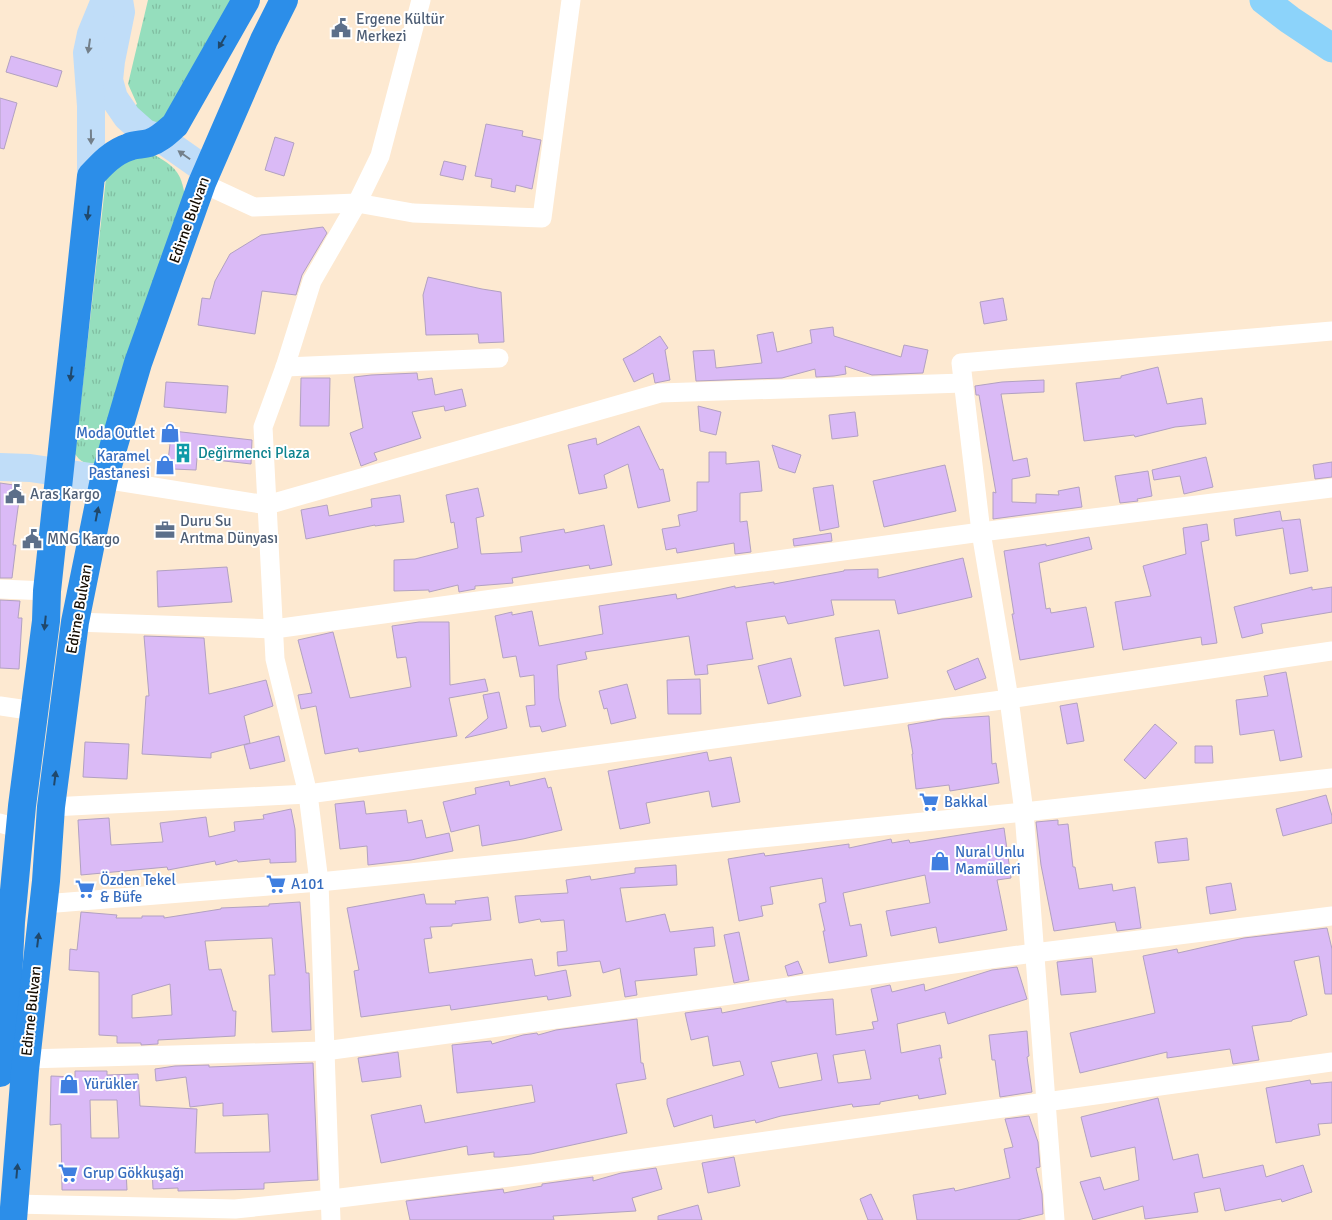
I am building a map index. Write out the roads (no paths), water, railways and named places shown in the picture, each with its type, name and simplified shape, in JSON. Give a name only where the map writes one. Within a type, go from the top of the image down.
[{"type":"highway","points":[[91,176],[110,157],[118,152],[128,147],[149,143],[160,138],[175,125],[246,0]]},
{"type":"highway","name":"Edirne Bulvarı","points":[[14,1212],[26,1060],[44,904],[51,806],[75,622],[104,479],[138,363],[205,177],[264,40],[284,0]]},
{"type":"highway","name":"Edirne Bulvarı","points":[[0,1072],[10,826],[22,806],[35,711],[46,621],[91,176]]},
{"type":"street","points":[[105,0],[90,34],[87,53],[102,98],[146,133],[160,138],[205,177],[254,207],[357,203],[412,213],[542,218],[571,0]]},
{"type":"street","points":[[91,176],[102,98],[109,80],[122,12],[119,0]]},
{"type":"street","points":[[331,1220],[332,1199],[319,882],[308,794],[275,659],[263,427],[286,366],[312,281],[357,203],[380,156],[421,0]]},
{"type":"street","points":[[1055,1220],[1024,812],[981,532],[961,363],[1332,330]]},
{"type":"street","points":[[286,366],[499,358]]},
{"type":"street","points":[[0,467],[61,472],[267,505],[660,393],[963,383]]},
{"type":"street","points":[[75,622],[274,630],[981,532],[1332,488]]},
{"type":"street","points":[[0,588],[48,592]]},
{"type":"street","points":[[51,806],[308,794],[1008,699],[1332,651]]},
{"type":"street","points":[[0,706],[35,711]]},
{"type":"street","points":[[44,904],[319,882],[1024,812],[1332,778]]},
{"type":"street","points":[[26,1060],[326,1051],[1034,953],[1332,916]]},
{"type":"street","points":[[14,1212],[235,1209],[332,1199],[529,1174],[1332,1062]]},
{"type":"waterway","points":[[1264,0],[1332,48]]},
{"type":"place","name":"Ergene Kültür Merkezi","points":[[341,28]]},
{"type":"place","name":"Moda Outlet","points":[[170,433]]},
{"type":"place","name":"Değirmenci Plaza","points":[[183,453]]},
{"type":"place","name":"Karamel Pastanesi","points":[[165,465]]},
{"type":"place","name":"Aras Kargo","points":[[15,494]]},
{"type":"place","name":"Duru Su Arıtma Dünyası","points":[[165,530]]},
{"type":"place","name":"MNG Kargo","points":[[32,539]]},
{"type":"place","name":"Bakkal","points":[[929,802]]},
{"type":"place","name":"Nural Unlu Mamülleri","points":[[940,861]]},
{"type":"place","name":"A101","points":[[276,884]]},
{"type":"place","name":"Özden Tekel & Büfe","points":[[85,889]]},
{"type":"place","name":"Yürükler","points":[[69,1084]]},
{"type":"place","name":"Grup Gökkuşağı","points":[[68,1173]]}]
